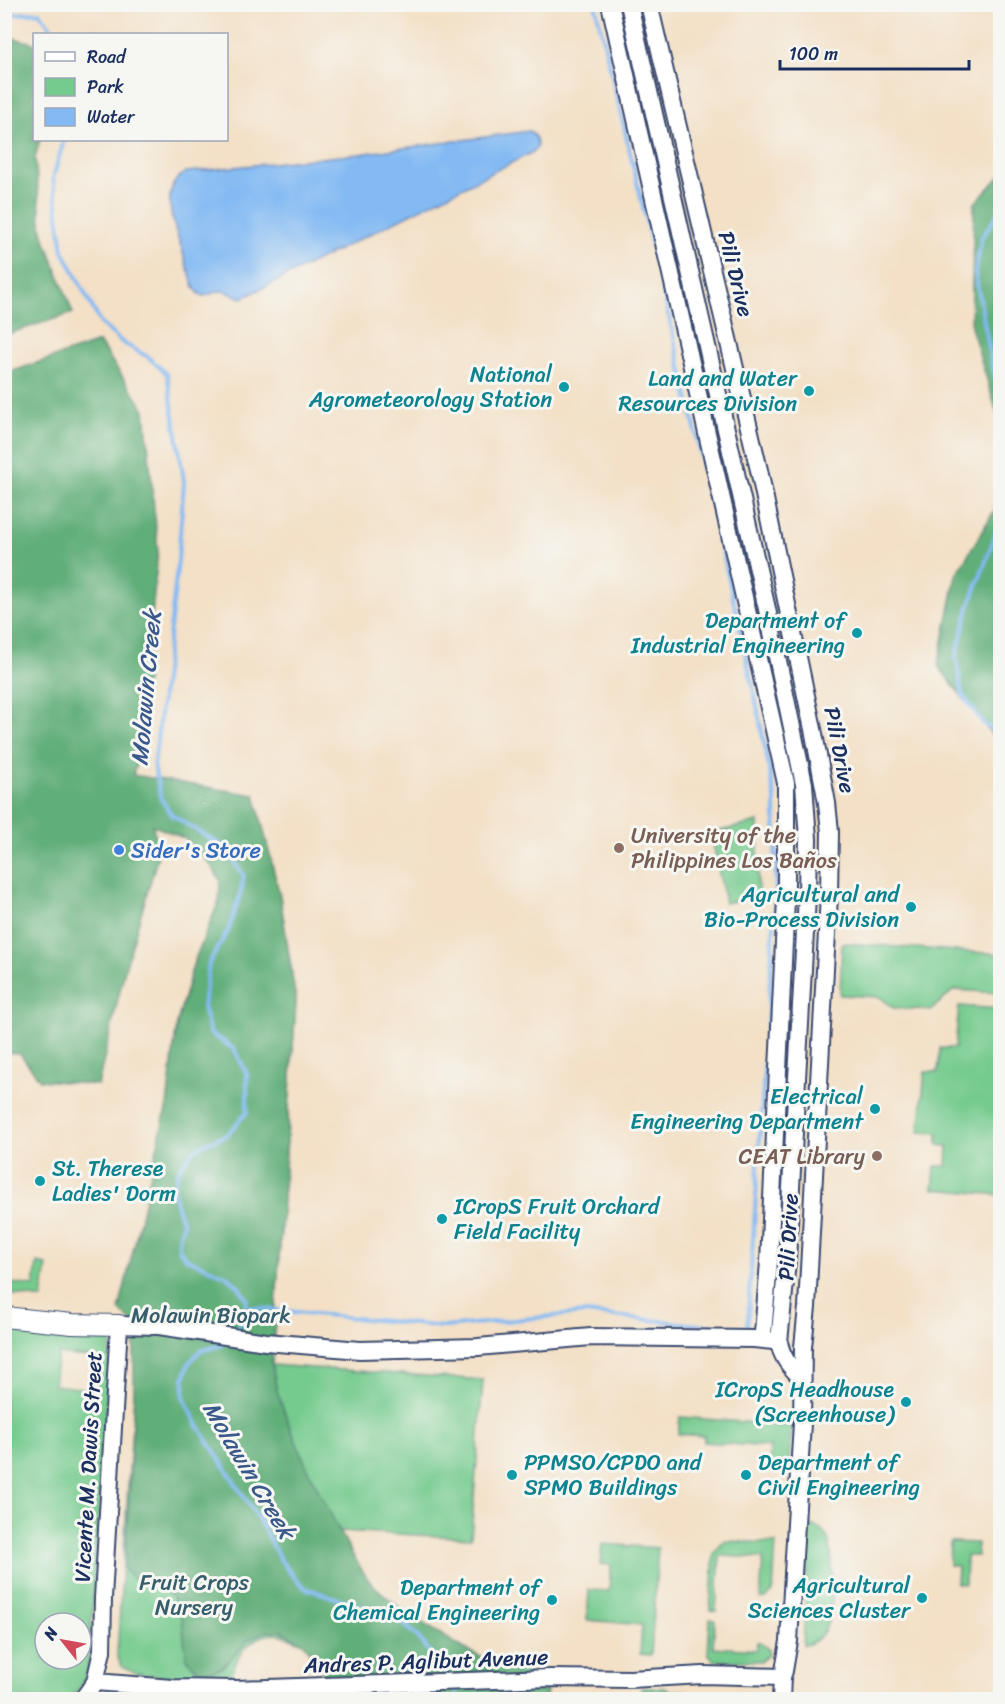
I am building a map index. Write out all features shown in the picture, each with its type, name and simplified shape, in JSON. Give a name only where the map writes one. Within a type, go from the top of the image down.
[{"type":"main road","points":[[4,1317],[72,1324],[119,1325]]},
{"type":"street","points":[[610,4],[786,783],[785,911],[769,1262],[763,1333],[802,1379]]},
{"type":"street","points":[[629,4],[767,609],[804,784],[808,839],[807,896],[788,1249],[771,1341]]},
{"type":"street","name":"Pili Drive","points":[[649,4],[759,470],[827,803],[830,840],[829,906],[803,1347],[802,1423],[789,1641],[782,1677],[781,1700]]},
{"type":"street","points":[[119,1325],[159,1326],[266,1342],[360,1350],[478,1347],[591,1337],[771,1341],[803,1347]]},
{"type":"street","name":"Vicente M. Dawis Street","points":[[95,1682],[102,1651],[119,1325]]},
{"type":"street","name":"Andres P. Aglibut Avenue","points":[[95,1682],[203,1689],[306,1688],[551,1678],[630,1679],[703,1675],[782,1677]]},
{"type":"street","points":[[82,1700],[95,1682]]},
{"type":"green space","points":[[5,36],[33,43],[33,141],[40,141],[35,158],[42,231],[73,313],[5,335]]},
{"type":"green space","points":[[1000,176],[1000,419],[971,327],[974,204]]},
{"type":"green space","name":"Fruit Crops Nursery","points":[[99,342],[145,410],[158,551],[139,755],[133,775],[255,795],[280,896],[296,1001],[272,1365],[277,1391],[309,1472],[350,1551],[369,1581],[392,1602],[427,1626],[468,1651],[513,1670],[532,1691],[546,1691],[545,1699],[434,1699],[427,1687],[326,1678],[305,1644],[282,1631],[266,1631],[249,1639],[222,1668],[205,1672],[193,1667],[186,1657],[182,1619],[172,1596],[153,1584],[133,1579],[125,1570],[134,1394],[134,1341],[132,1322],[119,1310],[167,1105],[177,1023],[194,962],[219,901],[220,880],[210,864],[186,839],[152,825],[160,849],[125,969],[98,1085],[40,1080],[20,1054],[5,1052],[4,374]]},
{"type":"green space","points":[[1000,501],[1000,745],[938,666],[956,575]]},
{"type":"green space","points":[[758,822],[758,897],[725,903],[711,833]]},
{"type":"green space","name":"Molawin Biopark","points":[[280,896],[296,1001],[272,1365],[483,1380],[471,1538],[340,1531],[366,1576],[387,1597],[417,1620],[458,1646],[502,1666],[533,1674],[532,1691],[547,1690],[546,1699],[434,1699],[427,1687],[326,1678],[306,1645],[282,1635],[271,1634],[253,1641],[239,1656],[231,1677],[175,1677],[144,1674],[123,1667],[117,1655],[134,1394],[177,1023],[194,962],[219,901]]},
{"type":"green space","points":[[842,943],[1000,954],[1000,993],[954,990],[931,1010],[893,1008],[880,997],[840,995]]},
{"type":"green space","points":[[959,1006],[1000,1009],[1000,1195],[933,1189],[935,1166],[947,1166],[948,1146],[938,1145],[938,1133],[919,1132],[925,1072],[938,1072],[940,1048],[955,1048]]},
{"type":"green space","points":[[37,1263],[47,1265],[42,1299],[9,1294],[11,1283],[34,1286]]},
{"type":"green space","points":[[6,1318],[101,1333],[111,1340],[92,1611],[33,1611],[33,1671],[88,1671],[80,1688],[69,1699],[5,1700],[4,1333]],"holes":[[[58,1354],[99,1358],[96,1390],[54,1385]]]},
{"type":"green space","points":[[680,1417],[792,1426],[789,1461],[769,1471],[770,1447],[704,1442],[704,1436],[678,1434]]},
{"type":"green space","points":[[809,1525],[822,1530],[829,1542],[833,1587],[830,1613],[822,1635],[814,1642],[803,1645]]},
{"type":"green space","points":[[724,1541],[776,1543],[773,1592],[765,1599],[760,1599],[763,1558],[720,1556],[716,1611],[710,1610],[714,1553]]},
{"type":"green space","points":[[950,1542],[977,1543],[977,1556],[966,1556],[965,1584],[957,1583],[958,1566],[949,1565]]},
{"type":"green space","points":[[602,1544],[658,1548],[651,1655],[640,1654],[642,1625],[587,1620],[589,1590],[609,1591],[611,1565],[600,1564]]},
{"type":"green space","points":[[710,1619],[715,1620],[713,1647],[756,1650],[757,1642],[760,1642],[768,1649],[769,1654],[761,1661],[714,1661],[708,1653]]},
{"type":"green space","points":[[641,1688],[685,1691],[684,1699],[640,1699]]},
{"type":"green space","points":[[222,1693],[222,1699],[109,1700],[135,1694]]},
{"type":"water","points":[[529,131],[537,143],[537,148],[533,152],[243,298],[224,291],[204,296],[199,294],[194,287],[174,227],[170,206],[172,187],[177,179],[186,172],[359,154]]},
{"type":"waterway","points":[[246,1307],[444,1327],[584,1313],[747,1330],[776,892],[775,799],[756,701],[689,402],[595,4]]},
{"type":"waterway","points":[[4,15],[39,12],[54,33]]},
{"type":"waterway","name":"Molawin Creek","points":[[64,141],[53,178],[63,251],[101,324],[123,343],[148,357],[167,374],[184,482],[178,560],[154,766],[161,799],[172,815],[224,847],[244,876],[228,931],[209,963],[203,1007],[210,1033],[234,1049],[247,1074],[247,1112],[227,1135],[194,1150],[179,1169],[173,1189],[183,1224],[179,1249],[187,1259],[227,1276],[239,1287],[247,1299],[242,1321],[234,1332]]},
{"type":"waterway","points":[[1000,211],[982,237],[975,273],[992,365],[1000,390]]},
{"type":"waterway","points":[[1000,522],[969,607],[956,657],[962,694],[983,723],[1000,735]]},
{"type":"waterway","name":"Molawin Creek","points":[[225,1341],[222,1345],[200,1351],[189,1363],[184,1378],[184,1398],[197,1424],[259,1520],[280,1559],[305,1588],[378,1612],[405,1625],[418,1637],[448,1676]]},
{"type":"waterway","name":"Molawin Creek","points":[[453,1685],[459,1700]]},
{"type":"place","name":"National Agrometeorology Station","points":[[564,387]]},
{"type":"place","name":"Land and Water Resources Division","points":[[809,391]]},
{"type":"place","name":"Department of Industrial Engineering","points":[[857,633]]},
{"type":"place","name":"University of the Philippines Los Baños","points":[[619,848]]},
{"type":"place","name":"Sider's Store","points":[[119,850]]},
{"type":"place","name":"Agricultural and Bio-Process Division","points":[[911,907]]},
{"type":"place","name":"Electrical Engineering Department","points":[[875,1109]]},
{"type":"place","name":"CEAT Library","points":[[877,1156]]},
{"type":"place","name":"St. Therese Ladies' Dorm","points":[[40,1181]]},
{"type":"place","name":"ICropS Fruit Orchard Field Facility","points":[[442,1219]]},
{"type":"place","name":"ICropS Headhouse (Screenhouse)","points":[[906,1402]]},
{"type":"place","name":"PPMSO/CPDO and SPMO Buildings","points":[[512,1475]]},
{"type":"place","name":"Department of Civil Engineering","points":[[746,1475]]},
{"type":"place","name":"Agricultural Sciences Cluster","points":[[922,1598]]},
{"type":"place","name":"Department of Chemical Engineering","points":[[552,1600]]}]
